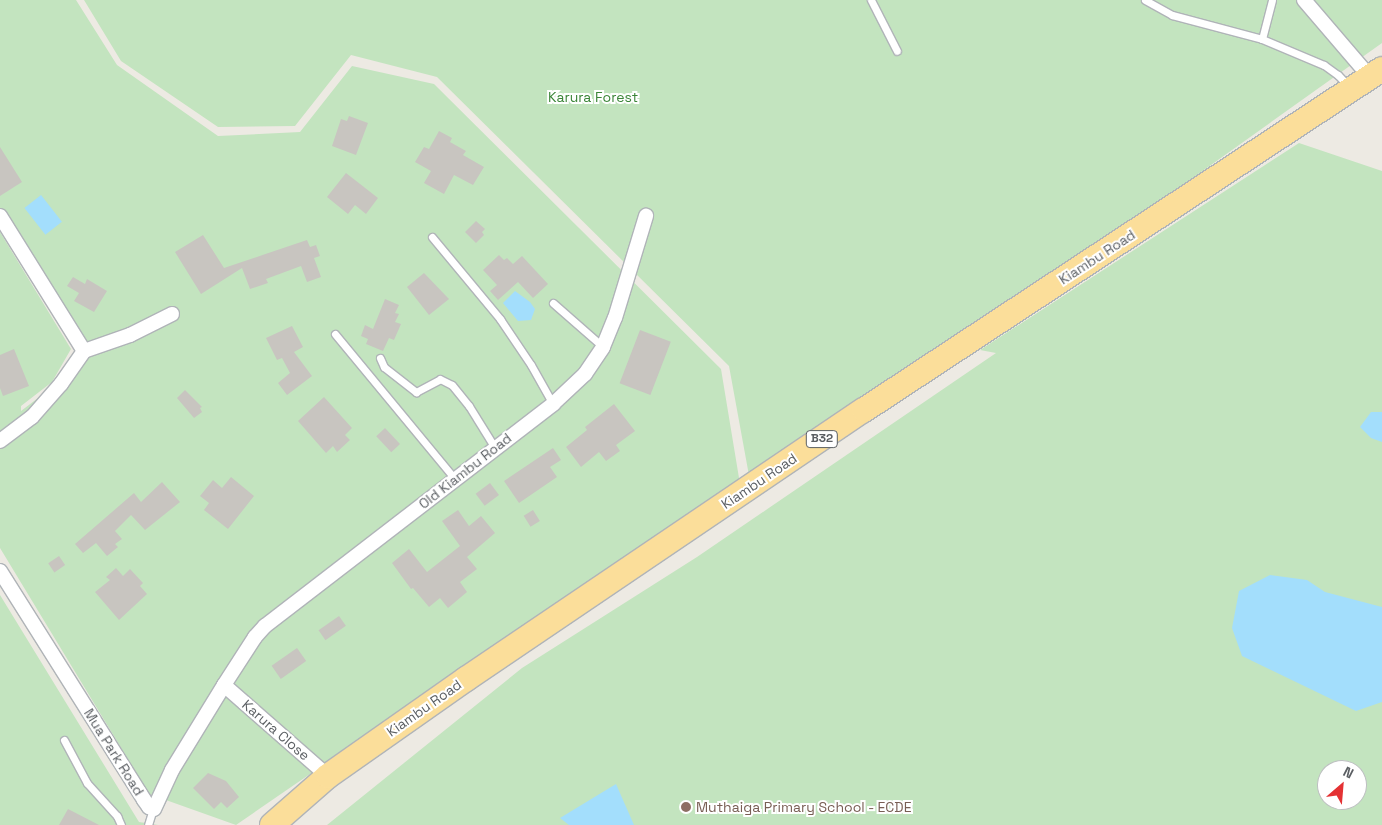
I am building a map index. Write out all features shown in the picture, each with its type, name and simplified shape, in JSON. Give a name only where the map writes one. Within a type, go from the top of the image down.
[{"type":"highway","name":"Kiambu Road","points":[[272,825],[328,776],[466,679],[848,421],[1368,79]]},
{"type":"street","points":[[1304,0],[1368,79]]},
{"type":"street","points":[[0,216],[84,351]]},
{"type":"street","name":"Old Kiambu Road","points":[[224,685],[255,637],[268,623],[553,404],[585,374],[603,347],[615,318],[646,216]]},
{"type":"street","points":[[0,440],[32,417],[61,384],[84,351],[130,335],[172,314]]},
{"type":"street","name":"Mua Park Road","points":[[0,571],[144,800],[153,809],[172,770],[224,685]]},
{"type":"street","name":"Karura Close","points":[[224,685],[328,776]]},
{"type":"lane","points":[[871,0],[897,51]]},
{"type":"lane","points":[[1145,0],[1172,15],[1262,39],[1324,65],[1338,75],[1368,79]]},
{"type":"lane","points":[[1262,39],[1272,0]]},
{"type":"lane","points":[[432,237],[500,319],[531,364],[553,404]]},
{"type":"lane","points":[[553,303],[603,347]]},
{"type":"lane","points":[[334,334],[455,480]]},
{"type":"lane","points":[[380,358],[384,367],[416,392],[440,379],[452,385],[470,406],[496,448]]},
{"type":"lane","points":[[64,740],[87,783],[117,816],[122,825]]},
{"type":"lane","points":[[148,825],[153,809]]},
{"type":"green space","points":[[0,0],[76,0],[117,65],[218,136],[300,132],[352,66],[434,84],[721,369],[740,484],[461,670],[236,825],[149,794],[0,548],[0,232],[71,349],[52,382],[21,406],[21,411],[55,385],[74,354],[74,346],[0,226]]},
{"type":"green space","name":"Karura Forest","points":[[84,0],[1382,0],[1382,43],[752,492],[729,366],[437,77],[351,55],[295,126],[218,127],[121,61]]},
{"type":"green space","points":[[1299,143],[1382,171],[1382,825],[327,825],[522,668],[697,557],[996,353],[980,350]]},
{"type":"green space","points":[[0,595],[139,822],[158,825],[0,825]]},
{"type":"water","points":[[41,195],[62,222],[45,235],[24,208]]},
{"type":"water","points":[[515,291],[530,302],[535,309],[531,320],[518,321],[503,303]]},
{"type":"water","points":[[1371,412],[1382,412],[1382,442],[1371,438],[1360,427]]},
{"type":"water","points":[[1270,575],[1307,580],[1325,592],[1382,607],[1382,702],[1356,711],[1242,656],[1232,628],[1239,591]]},
{"type":"water","points":[[616,784],[634,825],[569,825],[560,818]]},
{"type":"building","points":[[349,116],[368,123],[356,155],[332,146],[341,119],[347,121]]},
{"type":"building","points":[[439,131],[452,138],[450,142],[466,151],[463,155],[484,167],[473,185],[454,175],[444,194],[424,183],[431,171],[415,162],[424,147],[429,149]]},
{"type":"building","points":[[0,147],[22,182],[0,196]]},
{"type":"building","points":[[346,173],[378,198],[366,214],[355,205],[348,214],[327,197]]},
{"type":"building","points":[[476,221],[485,229],[482,232],[484,235],[476,243],[465,232]]},
{"type":"building","points":[[203,235],[224,268],[307,240],[310,247],[316,245],[320,256],[314,258],[321,277],[307,282],[301,266],[266,279],[268,283],[250,289],[242,268],[201,294],[175,252]]},
{"type":"building","points":[[499,255],[504,260],[507,258],[513,264],[522,256],[548,284],[533,298],[518,282],[498,300],[490,291],[497,285],[483,270]]},
{"type":"building","points":[[424,273],[449,299],[429,315],[407,287]]},
{"type":"building","points":[[73,277],[85,284],[87,279],[107,291],[94,312],[74,301],[79,293],[67,286]]},
{"type":"building","points":[[385,299],[399,305],[395,313],[399,314],[395,322],[401,324],[394,340],[389,338],[383,351],[366,344],[368,339],[361,336],[365,325],[373,329]]},
{"type":"building","points":[[292,326],[303,347],[294,352],[312,376],[287,395],[278,383],[290,373],[282,358],[277,360],[266,338]]},
{"type":"building","points":[[640,330],[671,342],[650,395],[620,383]]},
{"type":"building","points":[[14,349],[29,386],[3,396],[0,388],[0,355]]},
{"type":"building","points":[[185,390],[202,407],[200,408],[202,412],[194,418],[177,398]]},
{"type":"building","points":[[324,397],[352,428],[345,435],[350,440],[337,452],[333,446],[326,453],[298,421]]},
{"type":"building","points":[[614,404],[635,431],[616,445],[620,451],[606,461],[599,452],[581,467],[566,447],[587,430],[585,427]]},
{"type":"building","points":[[385,428],[400,444],[391,452],[376,436]]},
{"type":"building","points":[[553,448],[561,460],[550,467],[557,477],[519,503],[504,481]]},
{"type":"building","points":[[231,477],[254,496],[228,529],[204,510],[209,503],[200,496],[213,480],[222,488]]},
{"type":"building","points":[[162,482],[180,502],[145,530],[131,515],[115,531],[122,539],[115,544],[118,547],[107,556],[96,543],[83,553],[75,544],[134,493],[141,502]]},
{"type":"building","points":[[490,483],[499,495],[485,506],[476,494]]},
{"type":"building","points":[[458,510],[469,526],[481,516],[495,533],[467,557],[477,569],[460,582],[467,592],[448,608],[440,598],[429,607],[413,588],[411,589],[392,563],[409,549],[427,572],[460,546],[442,521]]},
{"type":"building","points":[[533,510],[540,521],[531,527],[524,516]]},
{"type":"building","points":[[59,556],[65,565],[54,572],[48,563]]},
{"type":"building","points":[[116,568],[123,576],[130,569],[143,583],[140,586],[147,594],[119,620],[95,592],[110,580],[106,577]]},
{"type":"building","points":[[339,616],[346,626],[325,640],[319,630]]},
{"type":"building","points":[[297,648],[306,661],[281,679],[272,666]]},
{"type":"building","points":[[208,773],[226,781],[239,797],[227,808],[221,802],[214,809],[193,788]]},
{"type":"building","points":[[68,809],[99,825],[59,825]]},
{"type":"place","name":"Muthaiga Primary School - ECDE","points":[[686,807]]}]
